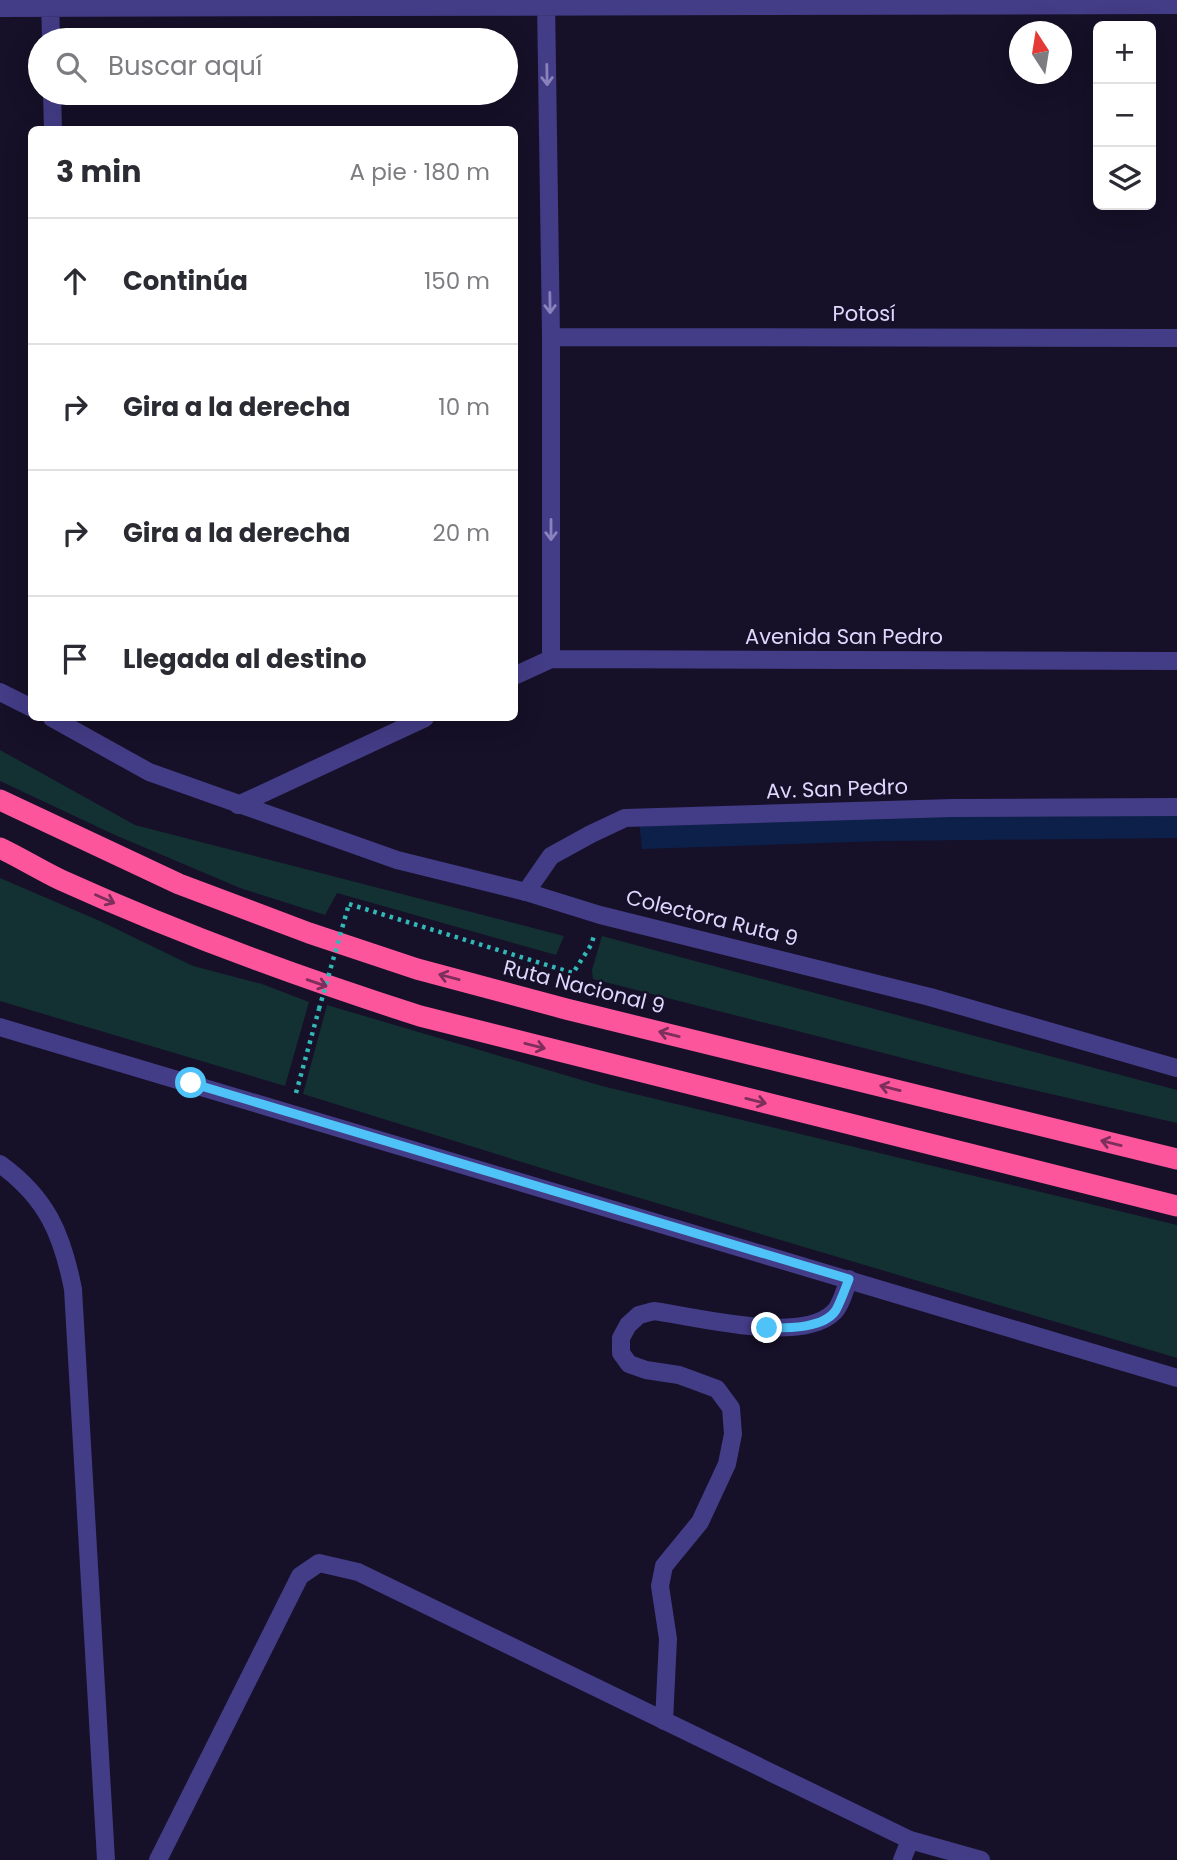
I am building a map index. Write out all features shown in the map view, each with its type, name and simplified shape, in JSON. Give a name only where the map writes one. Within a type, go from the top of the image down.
[{"type":"highway","name":"Ruta Nacional 9","points":[[0,800],[179,884],[309,933],[417,969],[566,1009],[1177,1159]]},
{"type":"highway","points":[[0,848],[58,878],[194,937],[317,984],[420,1016],[1177,1206]]},
{"type":"highway","points":[[0,864],[58,878]]},
{"type":"street","points":[[50,4],[51,28]]},
{"type":"street","points":[[0,8],[50,4],[1177,5]]},
{"type":"street","points":[[546,4],[551,337],[551,659]]},
{"type":"street","points":[[52,105],[53,126]]},
{"type":"street","name":"Potosí","points":[[551,337],[1177,338]]},
{"type":"street","name":"Avenida San Pedro","points":[[518,674],[551,659],[1177,661]]},
{"type":"street","points":[[0,692],[28,706]]},
{"type":"street","name":"Colectora Ruta 9","points":[[63,721],[149,772],[397,860],[526,892],[600,915],[930,997],[1177,1068]]},
{"type":"street","points":[[238,805],[419,721]]},
{"type":"street","name":"Av. San Pedro","points":[[526,892],[551,856],[625,818],[952,808],[1177,807]]},
{"type":"street","points":[[0,1027],[1177,1378]]},
{"type":"street","points":[[0,1164],[30,1189],[48,1212],[60,1236],[73,1289],[106,1860]]},
{"type":"street","points":[[664,1721],[668,1639],[660,1586],[664,1566],[700,1522],[727,1464],[733,1434],[731,1408],[717,1389],[679,1374],[646,1370],[629,1364],[621,1353],[621,1338],[628,1325],[639,1315],[654,1311],[767,1328],[794,1329],[816,1323],[835,1312],[849,1279]]},
{"type":"street","points":[[158,1860],[300,1576],[319,1563],[358,1572],[910,1840],[981,1860]]},
{"type":"street","points":[[902,1860],[910,1840]]},
{"type":"path","points":[[299,1084],[349,904],[573,973],[591,944],[600,915]]},
{"type":"green space","points":[[0,750],[135,825],[564,936],[556,955],[337,893],[325,915],[240,888],[115,835],[0,781]]},
{"type":"green space","points":[[0,878],[100,921],[193,966],[262,984],[309,1002],[285,1086],[0,1001]]},
{"type":"green space","points":[[602,936],[1177,1090],[1177,1123],[981,1078],[593,979],[592,970]]},
{"type":"green space","points":[[327,1005],[602,1086],[1177,1225],[1177,1358],[596,1185],[303,1094]]},
{"type":"water","points":[[1177,810],[1177,838],[883,841],[642,849],[639,821]]},
{"type":"route","points":[[191,1083],[849,1279],[835,1312],[816,1323],[794,1329],[767,1328]]}]
